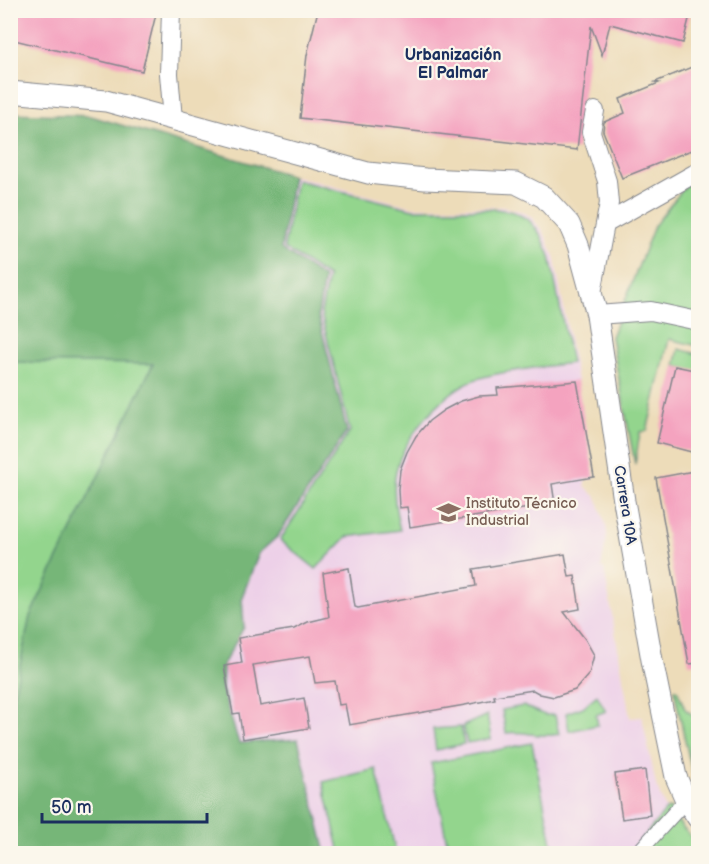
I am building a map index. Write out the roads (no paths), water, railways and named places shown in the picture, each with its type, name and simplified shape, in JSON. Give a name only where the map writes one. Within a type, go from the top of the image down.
[{"type":"street","points":[[10,92],[106,100],[173,119],[169,74],[171,10]]},
{"type":"street","points":[[595,111],[591,132],[607,181],[609,203],[594,305],[651,311],[699,321]]},
{"type":"street","name":"Carrera 10A","points":[[173,119],[368,173],[425,179],[516,183],[544,197],[569,224],[578,245],[594,305],[624,501],[676,777],[686,800],[699,818]]},
{"type":"street","points":[[605,224],[694,174]]},
{"type":"street","points":[[638,854],[686,800]]},
{"type":"place","name":"Instituto Técnico Industrial","points":[[448,512]]},
{"type":"district","name":"Urbanización El Palmar","points":[[453,64]]}]
